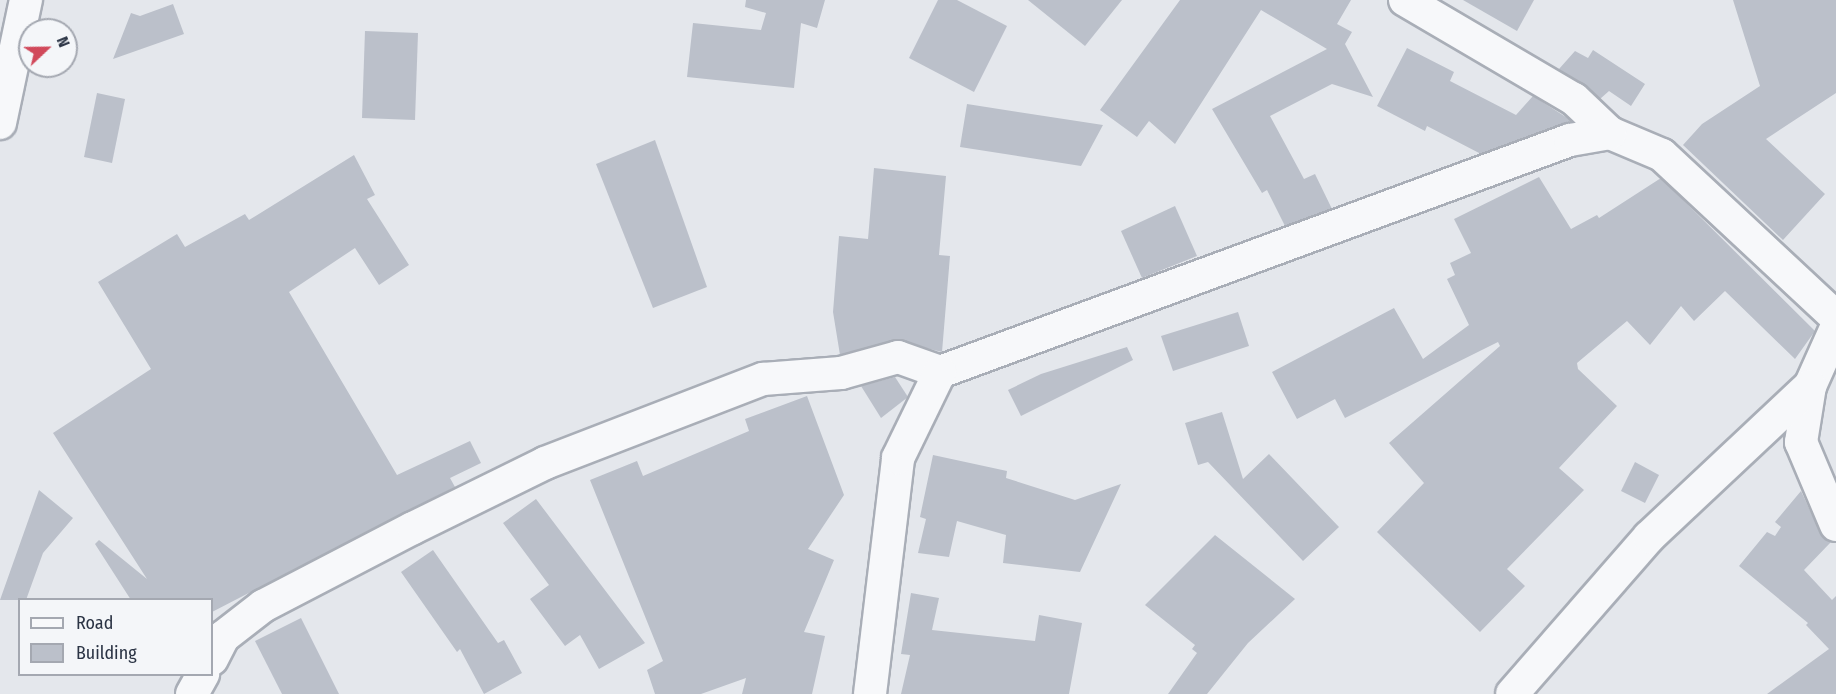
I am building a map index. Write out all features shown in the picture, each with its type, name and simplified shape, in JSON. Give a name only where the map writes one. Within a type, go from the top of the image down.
[{"type":"street","points":[[0,123],[27,0]]},
{"type":"street","points":[[1405,0],[1574,99],[1610,133],[1662,155],[1836,317]]},
{"type":"street","points":[[213,657],[224,637],[263,606],[545,463],[763,379],[841,373],[898,357],[940,372],[1570,140],[1610,133]]},
{"type":"street","points":[[1836,328],[1810,386],[1800,442],[1836,525]]},
{"type":"street","points":[[870,694],[898,458],[940,372]]},
{"type":"street","points":[[1512,694],[1650,537],[1810,386]]},
{"type":"street","points":[[192,694],[202,676]]},
{"type":"building","points":[[746,0],[825,0],[817,28],[801,23],[794,88],[687,77],[693,23],[761,30],[766,13],[745,7]]},
{"type":"building","points":[[938,0],[957,0],[1007,26],[974,92],[909,58]]},
{"type":"building","points":[[1028,0],[1122,0],[1085,46]]},
{"type":"building","points":[[1180,0],[1351,0],[1337,24],[1352,32],[1345,44],[1373,97],[1332,84],[1270,116],[1304,179],[1315,174],[1332,209],[1285,226],[1267,190],[1262,193],[1212,109],[1327,49],[1261,10],[1175,144],[1149,121],[1137,137],[1100,110]]},
{"type":"building","points":[[1463,0],[1534,0],[1517,31]]},
{"type":"building","points":[[1733,0],[1836,0],[1836,93],[1766,139],[1825,194],[1783,240],[1683,145],[1702,124],[1760,86]]},
{"type":"building","points":[[173,4],[184,34],[113,59],[131,13],[140,16]]},
{"type":"building","points":[[365,31],[418,33],[415,120],[362,118]]},
{"type":"building","points":[[1407,48],[1454,72],[1450,81],[1516,115],[1533,96],[1572,121],[1481,154],[1427,126],[1425,131],[1377,106]]},
{"type":"building","points":[[1593,50],[1645,84],[1631,106],[1609,91],[1600,99],[1559,69],[1575,51],[1588,58]]},
{"type":"building","points":[[97,93],[125,99],[112,163],[84,157]]},
{"type":"building","points":[[967,104],[1103,125],[1081,166],[960,147]]},
{"type":"building","points":[[655,140],[707,287],[653,308],[596,164]]},
{"type":"building","points":[[354,155],[375,195],[367,199],[409,265],[379,285],[355,248],[289,292],[397,475],[470,441],[481,463],[450,478],[455,487],[213,611],[213,598],[130,598],[95,544],[99,540],[147,579],[53,433],[151,369],[98,282],[177,234],[185,247],[245,214],[249,220]]},
{"type":"building","points":[[874,168],[946,176],[939,255],[950,256],[942,352],[894,340],[840,355],[833,312],[839,236],[868,239]]},
{"type":"building","points":[[1539,177],[1571,229],[1597,215],[1599,218],[1661,178],[1815,331],[1795,359],[1725,291],[1694,321],[1681,306],[1650,345],[1627,321],[1577,363],[1578,369],[1617,406],[1559,468],[1584,490],[1507,569],[1525,586],[1480,632],[1377,532],[1424,483],[1389,443],[1500,346],[1498,342],[1345,418],[1335,399],[1297,419],[1272,372],[1394,308],[1423,359],[1469,325],[1447,279],[1455,275],[1450,263],[1471,253],[1454,219]]},
{"type":"building","points":[[1175,206],[1197,256],[1142,278],[1121,231]]},
{"type":"building","points":[[1238,312],[1249,346],[1173,371],[1161,336]]},
{"type":"building","points":[[1127,347],[1133,360],[1021,416],[1008,390],[1041,374]]},
{"type":"building","points":[[895,377],[908,397],[881,418],[861,386]]},
{"type":"building","points":[[807,396],[844,495],[808,549],[834,560],[804,632],[825,636],[812,694],[742,694],[746,678],[701,694],[655,694],[647,670],[663,661],[590,480],[637,461],[643,476],[749,431],[745,419]]},
{"type":"building","points":[[1222,412],[1243,479],[1269,454],[1339,527],[1303,561],[1208,462],[1198,465],[1185,423]]},
{"type":"building","points":[[933,455],[1007,471],[1006,478],[1075,500],[1121,484],[1080,572],[1003,563],[1006,535],[957,521],[949,557],[918,553],[926,519],[920,517]]},
{"type":"building","points":[[1635,462],[1659,475],[1645,503],[1621,491]]},
{"type":"building","points":[[39,490],[73,518],[43,553],[27,598],[0,600]]},
{"type":"building","points":[[1801,491],[1820,532],[1831,542],[1804,570],[1832,600],[1836,596],[1836,694],[1767,694],[1829,649],[1806,625],[1808,623],[1739,566],[1767,532],[1775,536],[1781,527],[1775,522]]},
{"type":"building","points":[[536,499],[645,643],[599,669],[580,635],[565,646],[530,599],[549,585],[503,523]]},
{"type":"building","points":[[1215,535],[1295,599],[1248,643],[1207,694],[1168,694],[1197,653],[1192,649],[1195,645],[1145,605]]},
{"type":"building","points":[[433,550],[498,643],[504,640],[522,673],[484,694],[460,649],[457,652],[401,572]]},
{"type":"building","points":[[911,593],[939,598],[932,630],[1035,641],[1039,615],[1082,623],[1069,694],[901,694],[910,655],[901,654]]},
{"type":"building","points":[[301,618],[339,694],[282,694],[255,641]]}]
